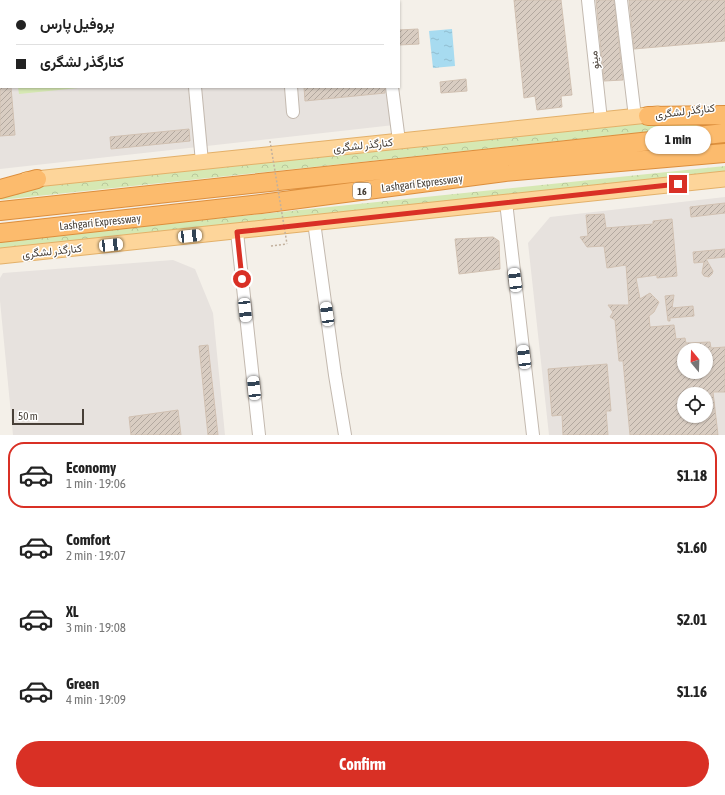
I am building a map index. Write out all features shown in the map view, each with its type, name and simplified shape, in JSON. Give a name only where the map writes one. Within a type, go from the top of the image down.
[{"type":"highway","points":[[641,116],[725,115]]},
{"type":"highway","name":"Lashgari Expressway","points":[[0,211],[725,133]]},
{"type":"highway","name":"Lashgari Expressway","points":[[0,233],[262,204],[505,172],[725,153]]},
{"type":"highway","points":[[0,188],[37,179]]},
{"type":"main road","name":"کنارگذر لشگری","points":[[0,182],[725,107]]},
{"type":"main road","name":"کنارگذر لشگری","points":[[0,256],[725,179]]},
{"type":"lane","name":"مینو","points":[[588,0],[601,120]]},
{"type":"lane","points":[[621,0],[641,116]]},
{"type":"lane","points":[[195,88],[202,162]]},
{"type":"lane","points":[[291,88],[294,112]]},
{"type":"lane","points":[[392,88],[399,141]]},
{"type":"lane","points":[[506,202],[533,435]]},
{"type":"lane","points":[[314,222],[345,435]]},
{"type":"lane","points":[[237,232],[259,435]]},
{"type":"path","points":[[270,141],[287,244],[271,246]]},
{"type":"shaded area","points":[[0,88],[391,88],[394,125],[0,169]]},
{"type":"shaded area","points":[[725,197],[725,435],[549,435],[528,243],[550,217]]},
{"type":"shaded area","points":[[173,260],[195,269],[213,313],[225,435],[13,435],[0,301],[0,278],[3,273]]},
{"type":"green space","points":[[18,88],[78,88],[19,94]]},
{"type":"green space","points":[[667,120],[702,126],[0,200],[0,193],[44,186]]},
{"type":"green space","points":[[725,166],[725,176],[0,252],[0,241]]},
{"type":"water","points":[[452,29],[455,66],[433,68],[429,31]]},
{"type":"building","points":[[514,0],[561,0],[572,95],[561,96],[562,107],[537,110],[535,96],[524,98]]},
{"type":"building","points":[[596,0],[614,0],[623,80],[604,81]]},
{"type":"building","points":[[629,0],[725,0],[725,41],[634,49]]},
{"type":"building","points":[[418,29],[419,44],[400,45],[400,30]]},
{"type":"building","points":[[466,79],[467,91],[441,93],[440,82]]},
{"type":"building","points":[[0,88],[11,88],[15,135],[0,136]]},
{"type":"building","points":[[304,88],[385,88],[385,93],[305,101]]},
{"type":"building","points":[[189,129],[190,141],[111,149],[110,137]]},
{"type":"building","points":[[725,203],[725,213],[691,217],[690,207]]},
{"type":"building","points":[[604,214],[606,228],[653,224],[653,221],[672,219],[677,276],[657,278],[657,275],[636,278],[640,299],[650,293],[659,302],[654,312],[649,316],[650,327],[674,325],[676,339],[685,338],[686,343],[677,343],[677,379],[713,379],[713,348],[725,347],[725,392],[713,392],[718,435],[630,435],[623,361],[619,361],[615,320],[610,317],[613,312],[608,305],[629,305],[626,265],[607,268],[604,246],[587,247],[580,237],[588,236],[586,215]]},
{"type":"building","points":[[493,237],[499,241],[500,269],[459,274],[455,239]]},
{"type":"building","points":[[725,249],[725,257],[706,259],[713,271],[709,277],[704,276],[702,273],[704,262],[694,263],[693,252]]},
{"type":"building","points":[[674,295],[672,308],[693,306],[694,316],[670,318],[670,321],[668,321],[665,296]]},
{"type":"building","points":[[710,342],[710,343],[686,343]]},
{"type":"building","points":[[208,345],[218,435],[208,435],[199,346]]},
{"type":"building","points":[[607,364],[611,411],[606,411],[608,435],[563,435],[562,415],[552,416],[548,369]]},
{"type":"building","points":[[178,410],[181,435],[131,435],[129,417]]},
{"type":"route","points":[[242,279],[237,232],[314,222],[678,184]]}]
